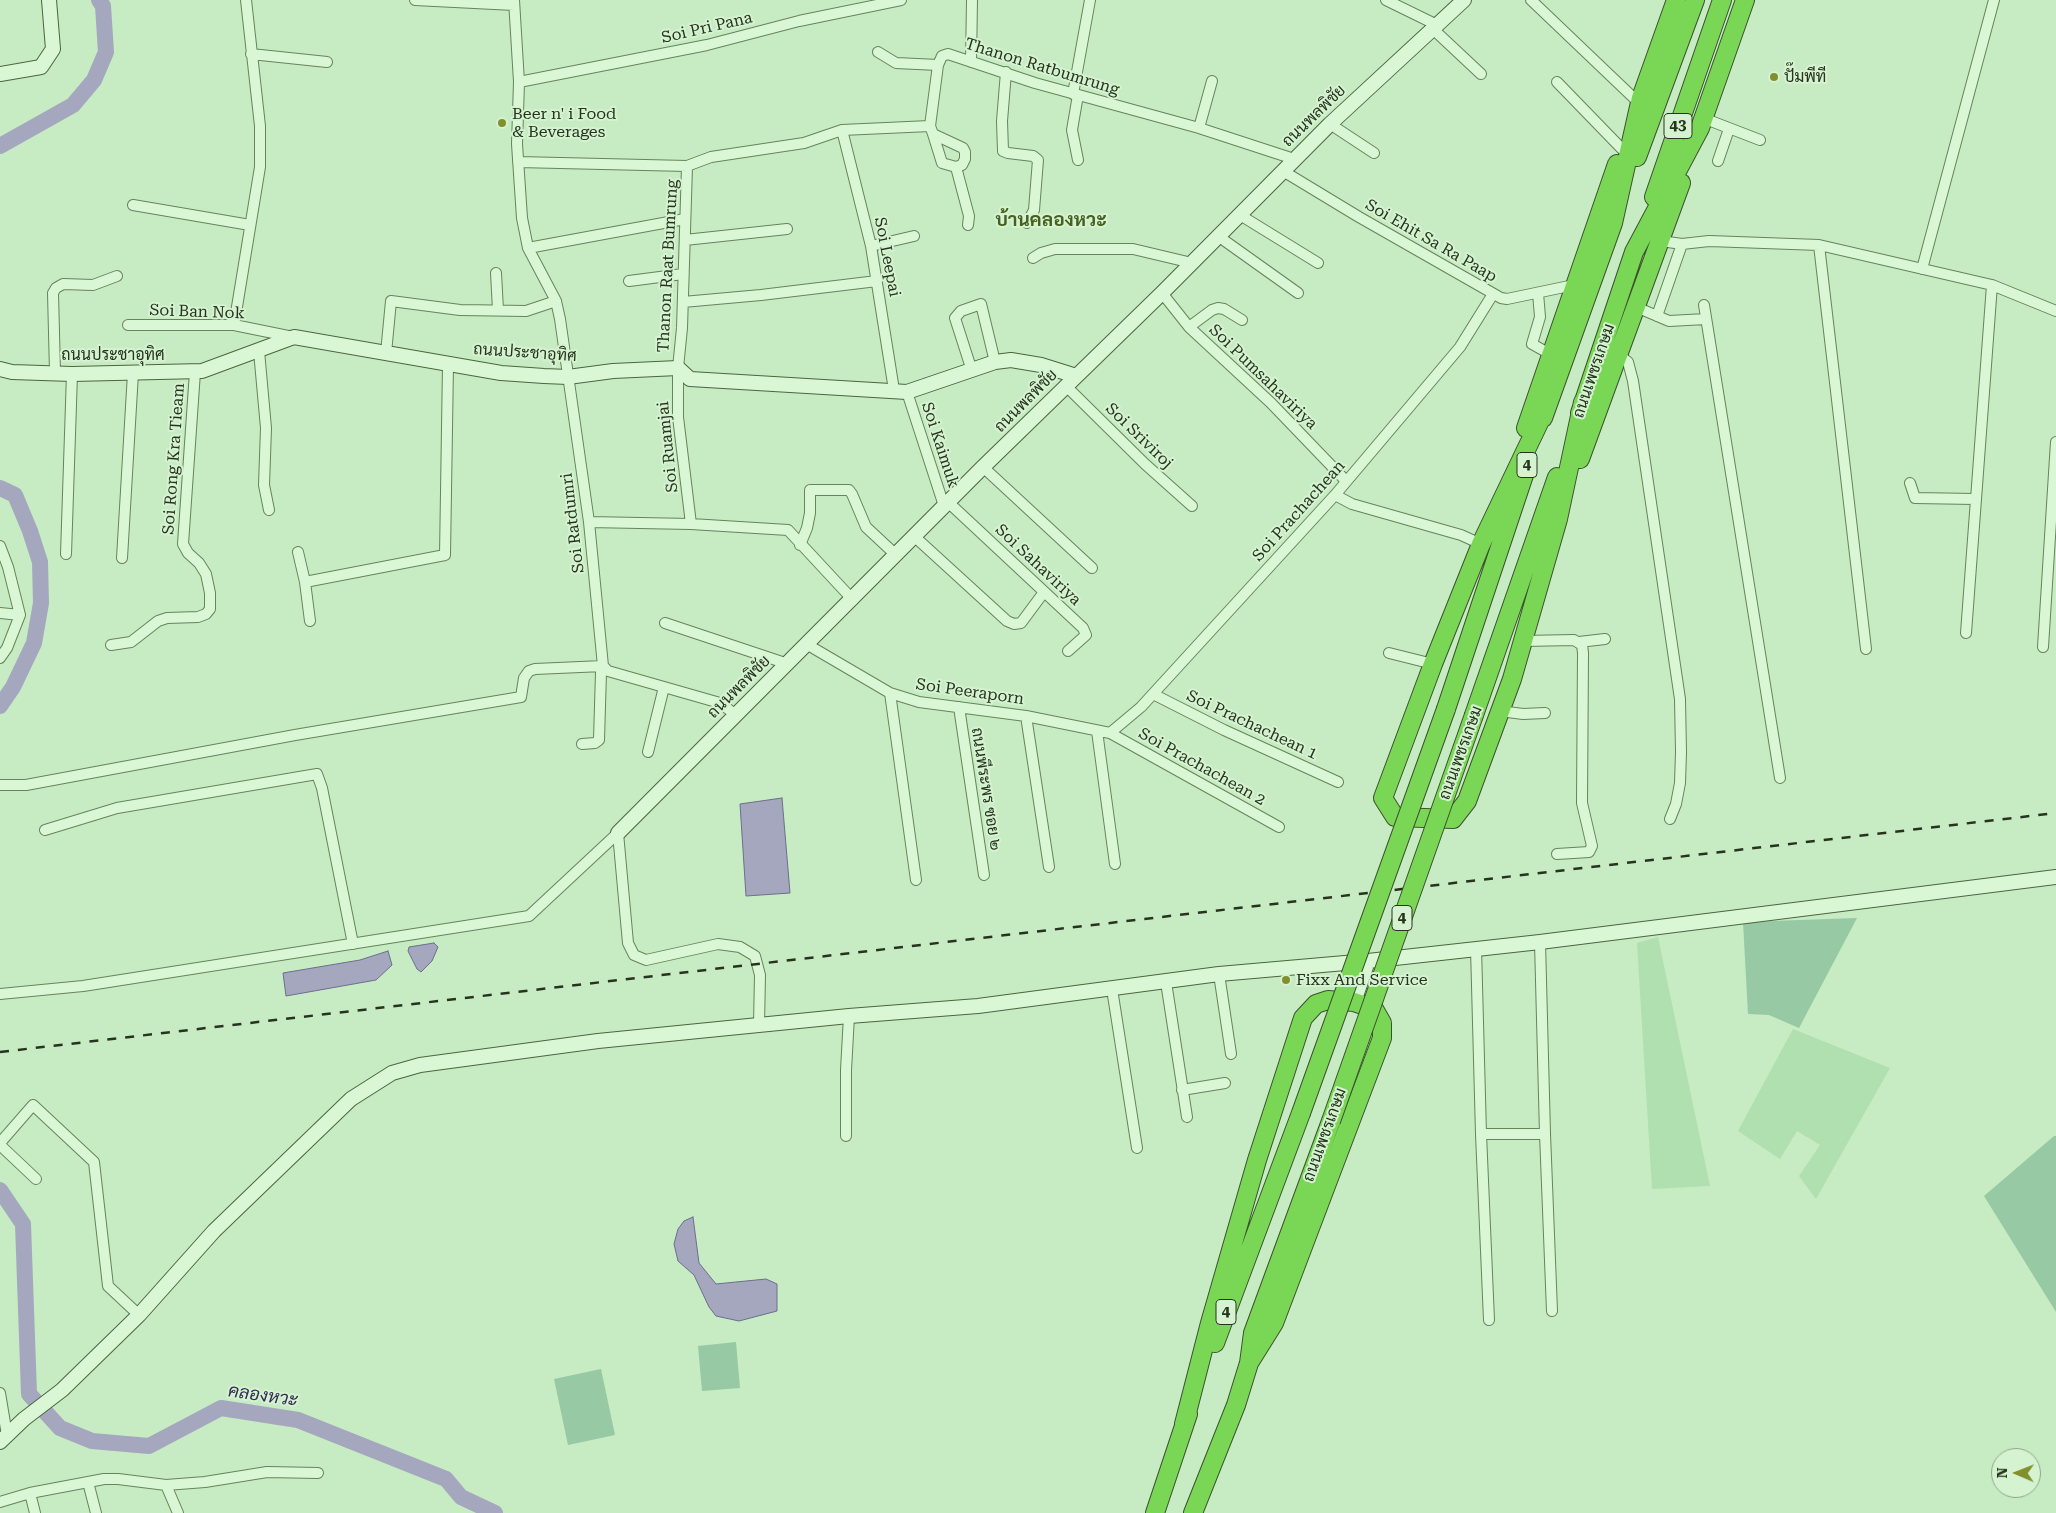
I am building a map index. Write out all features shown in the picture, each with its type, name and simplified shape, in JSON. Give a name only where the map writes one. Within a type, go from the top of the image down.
[{"type":"highway","name":"ถนนเพชรเกษม","points":[[1155,1513],[1184,1424],[1301,1113],[1446,709],[1546,408],[1613,223],[1640,101],[1676,0]]},
{"type":"highway","name":"43","points":[[1613,223],[1696,0]]},
{"type":"highway","name":"43","points":[[1634,252],[1722,0]]},
{"type":"highway","name":"ถนนเพชรเกษม","points":[[1193,1513],[1236,1405],[1249,1363],[1253,1333],[1331,1121],[1584,402],[1634,252],[1701,123],[1745,0]]},
{"type":"highway","points":[[1504,493],[1550,354],[1640,101]]},
{"type":"highway","points":[[1558,519],[1661,241],[1701,123]]},
{"type":"highway","points":[[1546,408],[1481,544],[1433,664],[1383,798],[1395,817],[1453,819],[1467,801],[1523,641],[1558,519],[1584,402]]},
{"type":"highway","points":[[1184,1424],[1256,1160],[1303,1018],[1316,1004],[1328,1000],[1354,1002],[1374,1009],[1382,1022],[1382,1038],[1274,1323],[1249,1363]]},
{"type":"street","points":[[0,74],[41,66],[53,50],[49,0]]},
{"type":"street","points":[[234,325],[260,167],[260,126],[246,0]]},
{"type":"street","points":[[415,0],[514,2]]},
{"type":"street","name":"Soi Pri Pana","points":[[520,82],[707,45],[799,21],[901,0]]},
{"type":"street","points":[[971,62],[972,0]]},
{"type":"street","points":[[1078,160],[1072,130],[1090,0]]},
{"type":"street","points":[[1386,0],[1435,27],[1481,74]]},
{"type":"street","name":"ถนนพลพิชัย","points":[[618,834],[736,714],[853,600],[983,467],[1240,216],[1294,159],[1464,0]]},
{"type":"street","points":[[1531,0],[1640,101]]},
{"type":"street","points":[[1922,269],[1994,0]]},
{"type":"street","name":"Soi Ratdumri","points":[[514,2],[520,82],[518,162],[522,218],[528,248],[556,301],[589,522],[603,666],[601,672],[599,740],[595,743],[582,744]]},
{"type":"street","points":[[518,162],[687,166],[711,157],[804,143],[842,130],[931,130],[963,148],[965,159],[962,165],[956,167],[942,163],[931,130],[938,65],[896,63],[878,52]]},
{"type":"street","points":[[251,54],[327,62]]},
{"type":"street","name":"Thanon Ratbumrung","points":[[938,65],[942,56],[948,54],[1076,95],[1199,128],[1294,159]]},
{"type":"street","points":[[1006,72],[1002,120],[1003,150],[1008,153],[1033,156],[1038,160],[1034,210],[1028,223]]},
{"type":"street","points":[[1199,128],[1212,81]]},
{"type":"street","points":[[1557,82],[1622,149]]},
{"type":"street","points":[[1701,123],[1729,129],[1760,140]]},
{"type":"street","points":[[1330,124],[1374,153]]},
{"type":"street","points":[[1718,160],[1729,129]]},
{"type":"street","name":"Soi Leepai","points":[[842,130],[871,246],[900,391]]},
{"type":"street","name":"Thanon Raat Bumrung","points":[[678,368],[683,302],[687,166]]},
{"type":"street","points":[[956,167],[969,216],[968,224]]},
{"type":"street","name":"Soi Ehit Sa Ra Paap","points":[[1283,171],[1493,294],[1507,298],[1574,285]]},
{"type":"street","points":[[133,205],[250,225]]},
{"type":"street","points":[[1240,216],[1318,263]]},
{"type":"street","points":[[528,248],[684,219]]},
{"type":"street","points":[[685,240],[787,229]]},
{"type":"street","points":[[871,246],[914,236]]},
{"type":"street","points":[[1218,236],[1298,293]]},
{"type":"street","points":[[1661,241],[1682,244],[1709,240],[1819,245],[1992,285],[2056,311]]},
{"type":"street","points":[[1657,316],[1682,244]]},
{"type":"street","points":[[1819,245],[1866,649]]},
{"type":"street","points":[[1033,258],[1041,253],[1055,249],[1132,249],[1192,263]]},
{"type":"street","points":[[496,273],[498,310]]},
{"type":"street","points":[[629,281],[683,274]]},
{"type":"street","points":[[54,372],[53,293],[56,288],[63,284],[93,285],[117,276]]},
{"type":"street","points":[[683,302],[877,281]]},
{"type":"street","points":[[1966,633],[1992,285]]},
{"type":"street","name":"Soi Pumsahaviriya","points":[[1162,293],[1189,327],[1271,403],[1346,481]]},
{"type":"street","points":[[1538,293],[1540,317],[1532,344],[1550,354]]},
{"type":"street","name":"Soi Prachachean","points":[[1110,733],[1141,707],[1335,495],[1460,347],[1493,294]]},
{"type":"street","points":[[386,353],[391,302],[460,310],[526,310],[556,301]]},
{"type":"street","points":[[972,371],[955,318],[961,311],[981,304],[995,362]]},
{"type":"street","points":[[1704,305],[1780,778]]},
{"type":"street","points":[[1636,307],[1669,321],[1706,319]]},
{"type":"street","points":[[1189,327],[1212,310],[1218,308],[1224,309],[1242,320]]},
{"type":"street","name":"Soi Ban Nok","points":[[128,325],[234,325],[294,337]]},
{"type":"street","name":"ถนนประชาอุทิศ","points":[[0,369],[12,372],[72,374],[194,372],[202,371],[294,337],[501,373],[568,377],[613,371],[678,368]]},
{"type":"street","points":[[259,351],[266,428],[264,485],[269,510]]},
{"type":"street","points":[[1619,354],[1628,362],[1632,375],[1680,699],[1680,783],[1676,804],[1670,819]]},
{"type":"street","points":[[678,368],[690,379],[900,391],[972,371],[995,362],[1011,360],[1041,365],[1071,381]]},
{"type":"street","points":[[305,582],[445,555],[448,364]]},
{"type":"street","name":"Soi Ruamjai","points":[[678,368],[678,417],[691,524]]},
{"type":"street","name":"Soi Rong Kra Tieam","points":[[111,645],[131,642],[158,621],[166,618],[198,617],[206,614],[210,609],[210,593],[206,574],[188,554],[183,544],[194,372]]},
{"type":"street","points":[[122,558],[133,373]]},
{"type":"street","points":[[66,554],[72,374]]},
{"type":"street","name":"Soi Sriviroj","points":[[1071,381],[1145,464],[1192,506]]},
{"type":"street","name":"Soi Kaimuk","points":[[900,391],[946,504]]},
{"type":"street","points":[[2043,647],[2056,442]]},
{"type":"street","points":[[983,467],[1092,568]]},
{"type":"street","points":[[1910,483],[1915,498],[1975,498]]},
{"type":"street","points":[[800,545],[807,528],[810,513],[810,490],[849,490],[866,527],[896,555]]},
{"type":"street","points":[[1335,495],[1352,504],[1462,535],[1481,544]]},
{"type":"street","name":"Soi Sahaviriya","points":[[946,504],[1086,632],[1086,635],[1068,652]]},
{"type":"street","points":[[589,522],[691,524],[788,530],[853,600]]},
{"type":"street","points":[[915,537],[1007,621],[1014,624],[1021,623],[1044,592]]},
{"type":"street","points":[[0,546],[8,567],[20,615],[7,648],[0,658]]},
{"type":"street","points":[[298,552],[305,582],[310,621]]},
{"type":"street","points":[[0,613],[20,615]]},
{"type":"street","points":[[665,623],[788,664]]},
{"type":"street","points":[[1523,641],[1574,640],[1579,642],[1605,639]]},
{"type":"street","points":[[1557,854],[1589,852],[1592,846],[1582,803],[1583,653],[1582,645],[1579,642]]},
{"type":"street","name":"Soi Peeraporn","points":[[808,645],[890,693],[919,702],[1026,716],[1110,733]]},
{"type":"street","points":[[1389,652],[1433,664]]},
{"type":"street","points":[[0,786],[26,785],[285,736],[521,697],[524,678],[529,671],[603,666],[608,671],[720,703],[736,714]]},
{"type":"street","points":[[648,752],[664,687]]},
{"type":"street","points":[[890,693],[908,850],[916,880]]},
{"type":"street","name":"Soi Prachachean 1","points":[[1153,694],[1224,730],[1338,782]]},
{"type":"street","name":"ถนนพีระพร ซอย ๒","points":[[959,707],[984,874]]},
{"type":"street","points":[[1500,711],[1523,714],[1545,713]]},
{"type":"street","points":[[1026,716],[1049,868]]},
{"type":"street","points":[[1097,731],[1115,864]]},
{"type":"street","name":"Soi Prachachean 2","points":[[1110,733],[1279,827]]},
{"type":"street","points":[[45,830],[117,808],[317,774],[322,788],[353,944]]},
{"type":"street","points":[[0,994],[83,986],[529,916],[618,834]]},
{"type":"street","points":[[618,834],[628,943],[634,954],[646,960],[718,944],[740,947],[755,956],[760,975],[758,1025]]},
{"type":"street","points":[[4,1439],[24,1419],[62,1390],[139,1315],[214,1231],[351,1099],[392,1073],[420,1065],[588,1043],[849,1016],[978,1006],[1219,974],[1368,961],[1540,942],[2056,877]]},
{"type":"street","points":[[1540,942],[1552,1311]]},
{"type":"street","points":[[1476,948],[1480,1134],[1490,1320]]},
{"type":"street","points":[[1354,1002],[1368,961]]},
{"type":"street","points":[[1219,974],[1231,1054]]},
{"type":"street","points":[[1166,982],[1187,1117]]},
{"type":"street","points":[[1112,989],[1137,1148]]},
{"type":"street","points":[[846,1136],[846,1070],[849,1016]]},
{"type":"street","points":[[1182,1090],[1225,1083]]},
{"type":"street","points":[[36,1179],[0,1144],[32,1105],[94,1162],[108,1286],[139,1315]]},
{"type":"street","points":[[1480,1134],[1545,1134]]},
{"type":"street","points":[[0,1393],[4,1439]]},
{"type":"street","points":[[0,1502],[30,1493],[88,1482],[118,1479],[166,1485],[205,1482],[267,1472],[318,1473]]},
{"type":"street","points":[[88,1482],[96,1513]]},
{"type":"street","points":[[166,1485],[178,1513]]},
{"type":"street","points":[[30,1493],[36,1513]]},
{"type":"green space","points":[[1857,918],[1799,1028],[1769,1015],[1748,1014],[1743,922]]},
{"type":"green space","points":[[1658,937],[1710,1186],[1652,1189],[1637,943]]},
{"type":"green space","points":[[1793,1029],[1890,1068],[1816,1199],[1799,1176],[1820,1145],[1797,1131],[1780,1159],[1738,1131]]},
{"type":"green space","points":[[2056,1136],[2056,1312],[1984,1196]]},
{"type":"green space","points":[[736,1342],[740,1388],[702,1391],[698,1346]]},
{"type":"green space","points":[[601,1369],[615,1435],[568,1445],[554,1379]]},
{"type":"water","points":[[782,798],[790,893],[746,896],[740,804]]},
{"type":"water","points":[[434,943],[438,947],[432,961],[421,972],[417,969],[408,951],[409,947]]},
{"type":"water","points":[[388,951],[392,965],[376,980],[286,996],[283,973],[360,960]]},
{"type":"water","points":[[693,1217],[699,1263],[716,1284],[766,1279],[777,1284],[777,1311],[739,1321],[716,1316],[709,1307],[694,1275],[678,1261],[674,1244],[678,1229],[684,1221]]},
{"type":"waterway","name":"คลองหวะ","points":[[0,146],[73,105],[94,80],[106,52],[103,6],[99,0]]},
{"type":"waterway","name":"คลองหวะ","points":[[0,488],[15,495],[30,531],[40,562],[41,603],[34,643],[13,687],[0,706]]},
{"type":"waterway","name":"คลองหวะ","points":[[0,1190],[23,1224],[29,1394],[60,1428],[92,1441],[149,1446],[221,1408],[298,1420],[446,1479],[461,1497],[495,1513]]},
{"type":"railway","points":[[0,1052],[2056,813]]},
{"type":"place","name":"ปั๊มพีที","points":[[1774,77]]},
{"type":"place","name":"Beer n' i Food & Beverages","points":[[502,123]]},
{"type":"place","name":"Fixx And Service","points":[[1286,980]]},
{"type":"district","name":"บ้านคลองหวะ","points":[[1051,220]]}]
